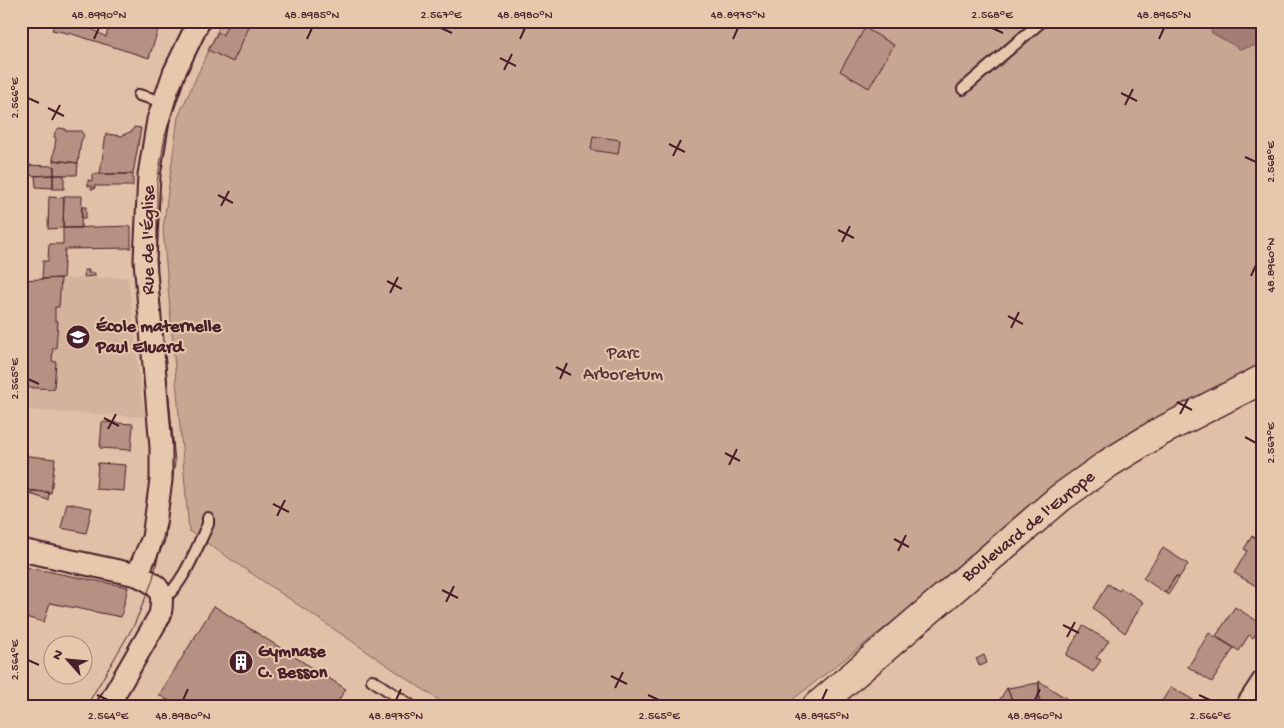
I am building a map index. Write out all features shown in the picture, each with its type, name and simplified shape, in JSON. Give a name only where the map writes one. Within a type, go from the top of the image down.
[{"type":"main road","name":"Boulevard de l'Europe","points":[[816,707],[1060,498],[1109,462],[1158,433],[1263,379]]},
{"type":"main road","name":"Boulevard de l'Europe","points":[[845,707],[1076,505],[1121,471],[1162,445],[1226,414],[1263,400]]},
{"type":"street","name":"Rue de l'Église","points":[[137,574],[153,538],[160,480],[161,447],[145,260],[149,175],[158,120],[174,73],[199,21]]},
{"type":"street","points":[[21,550],[137,574],[152,582],[160,590],[163,600],[160,615],[107,707]]},
{"type":"street","points":[[1246,707],[1263,681]]},
{"type":"lane","points":[[962,89],[1042,21]]},
{"type":"lane","points":[[139,95],[164,102]]},
{"type":"lane","points":[[163,600],[174,590],[190,563],[208,524],[208,518]]},
{"type":"lane","points":[[372,680],[413,707]]},
{"type":"shaded area","points":[[1208,21],[1263,21],[1263,44],[1240,49],[1212,33]]},
{"type":"shaded area","name":"École maternelle Paul Eluard","points":[[128,277],[141,394],[146,417],[21,410],[21,280]]},
{"type":"green space","name":"Parc Arboretum","points":[[222,21],[1263,21],[1263,369],[1111,452],[783,707],[449,707],[189,531],[163,229],[178,117]]},
{"type":"building","points":[[56,21],[78,21],[106,37],[110,21],[149,21],[148,24],[159,27],[149,58],[72,34],[52,30]]},
{"type":"building","points":[[229,21],[252,21],[233,62],[208,50],[218,32],[223,35]]},
{"type":"building","points":[[865,28],[894,45],[869,88],[840,71]]},
{"type":"building","points":[[134,127],[141,128],[133,174],[100,174],[106,134],[121,136],[132,131]]},
{"type":"building","points":[[59,128],[66,129],[65,131],[81,131],[84,136],[81,141],[78,163],[53,160],[56,138],[54,137],[55,132]]},
{"type":"building","points":[[593,136],[620,140],[618,154],[591,150]]},
{"type":"building","points":[[53,160],[78,163],[77,175],[54,175]]},
{"type":"building","points":[[21,165],[54,166],[54,175],[21,176]]},
{"type":"building","points":[[92,174],[133,174],[133,186],[94,186],[95,189],[91,189],[92,186],[88,186],[88,180],[92,181]]},
{"type":"building","points":[[53,175],[53,188],[36,187],[35,176]]},
{"type":"building","points":[[53,175],[64,175],[64,189],[53,189]]},
{"type":"building","points":[[64,196],[82,196],[81,228],[63,228]]},
{"type":"building","points":[[49,197],[64,198],[63,228],[48,229]]},
{"type":"building","points":[[82,207],[86,207],[86,218],[82,218]]},
{"type":"building","points":[[131,226],[131,248],[65,249],[63,278],[42,279],[43,261],[48,261],[49,244],[63,244],[63,228]]},
{"type":"building","points":[[84,270],[89,270],[88,273],[95,273],[95,276],[84,277]]},
{"type":"building","points":[[61,278],[59,307],[55,307],[55,321],[58,321],[56,348],[53,348],[52,361],[56,362],[54,389],[21,387],[21,280]]},
{"type":"building","points":[[102,422],[133,424],[131,450],[100,448]]},
{"type":"building","points":[[21,455],[55,459],[51,493],[21,489]]},
{"type":"building","points":[[98,463],[126,465],[124,491],[96,489]]},
{"type":"building","points":[[31,491],[49,492],[48,500],[30,494]]},
{"type":"building","points":[[67,503],[92,508],[86,533],[61,528]]},
{"type":"building","points":[[1252,536],[1263,542],[1263,590],[1234,573],[1247,551],[1244,549]]},
{"type":"building","points":[[1163,548],[1188,564],[1179,578],[1176,576],[1165,593],[1143,578]]},
{"type":"building","points":[[25,567],[128,587],[121,617],[50,603],[44,622],[21,616],[21,576]]},
{"type":"building","points":[[1176,576],[1179,578],[1168,595],[1165,593]]},
{"type":"building","points":[[1108,584],[1119,591],[1121,588],[1143,602],[1125,633],[1093,608]]},
{"type":"building","name":"Gymnase C. Besson","points":[[214,606],[346,689],[334,707],[179,707],[159,695]]},
{"type":"building","points":[[1235,607],[1262,624],[1253,638],[1249,635],[1239,651],[1216,636]]},
{"type":"building","points":[[1083,626],[1109,641],[1096,658],[1101,660],[1093,672],[1066,655]]},
{"type":"building","points":[[1209,633],[1234,648],[1212,682],[1188,667]]},
{"type":"building","points":[[984,655],[987,663],[980,666],[976,659]]},
{"type":"building","points":[[1039,681],[1067,699],[1062,707],[1039,707]]},
{"type":"building","points":[[1039,683],[1039,707],[1015,707],[1007,688]]},
{"type":"building","points":[[1171,687],[1195,701],[1192,707],[1158,707]]},
{"type":"building","points":[[1007,688],[1015,707],[995,707]]},
{"type":"building","points":[[167,700],[179,707],[163,707]]},
{"type":"tram line","points":[[86,707],[134,625],[152,582],[167,520],[175,462],[157,269],[157,182],[165,136],[178,92],[212,21]]},
{"type":"place","name":"École maternelle Paul Eluard","points":[[78,337]]},
{"type":"place","name":"Gymnase C. Besson","points":[[241,662]]}]
